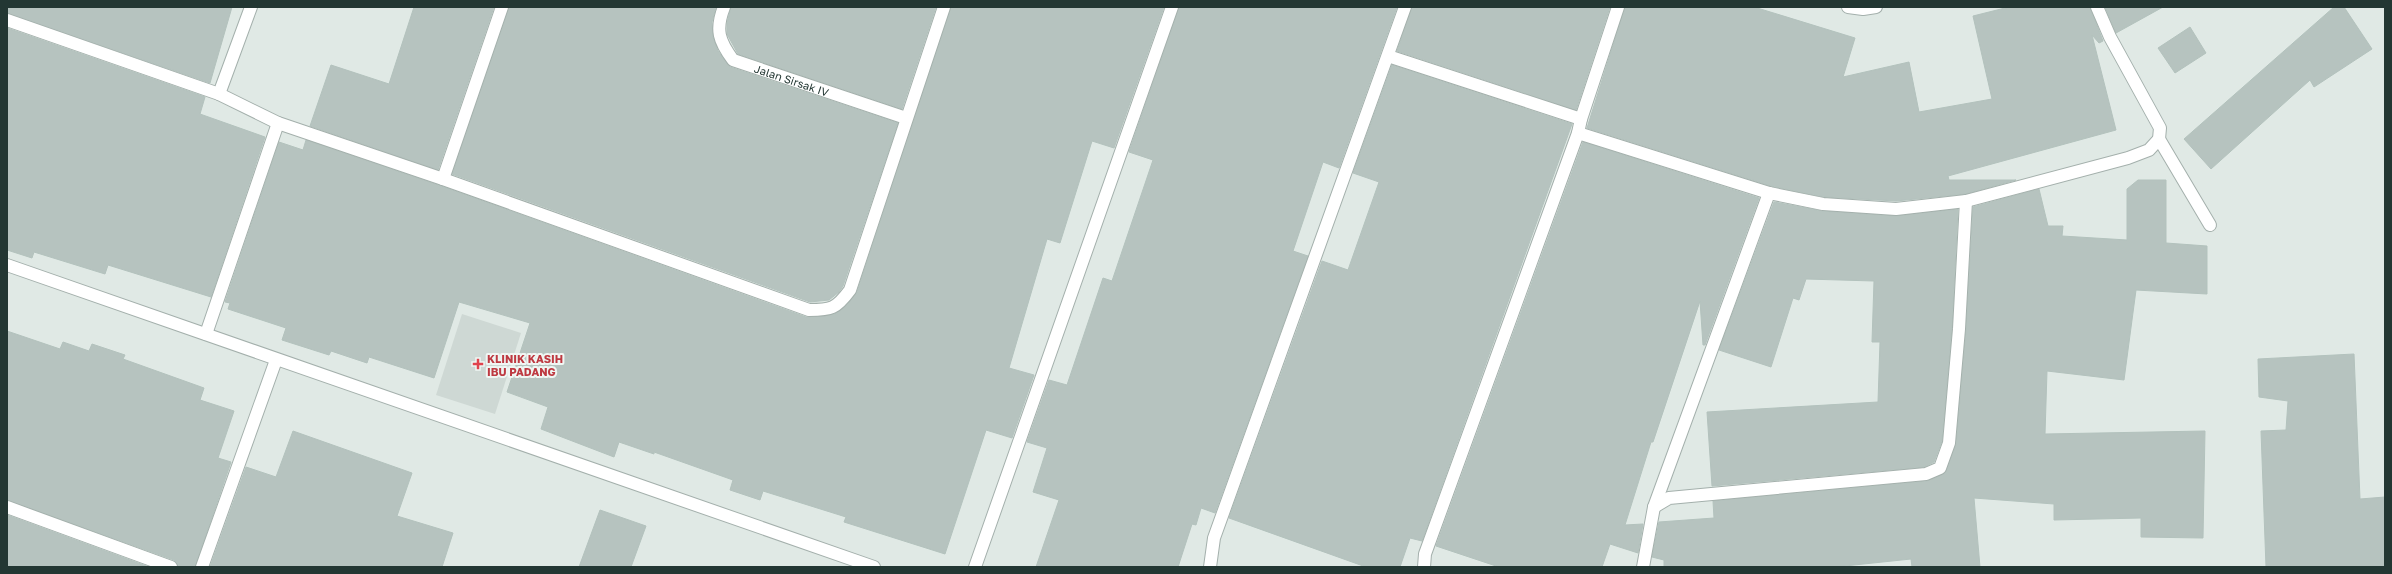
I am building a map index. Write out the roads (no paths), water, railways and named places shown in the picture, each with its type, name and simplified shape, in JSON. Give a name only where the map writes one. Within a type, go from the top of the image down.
[{"type":"street","points":[[219,94],[251,7]]},
{"type":"street","points":[[443,179],[502,7]]},
{"type":"street","name":"Jalan Sirsak IV","points":[[724,7],[719,20],[720,43],[733,60],[906,118]]},
{"type":"street","points":[[7,20],[219,94],[278,123],[443,179],[809,310],[829,310],[840,304],[850,290],[944,7]]},
{"type":"street","points":[[975,567],[1172,7]]},
{"type":"street","points":[[1210,567],[1214,538],[1405,7]]},
{"type":"street","points":[[1424,567],[1425,554],[1578,134],[1581,119],[1618,7]]},
{"type":"street","points":[[1848,7],[1863,9],[1876,7]]},
{"type":"street","points":[[2097,7],[2110,37],[2160,128],[2159,139],[2210,225]]},
{"type":"street","points":[[1388,56],[1581,119]]},
{"type":"street","points":[[206,334],[278,123]]},
{"type":"street","points":[[1578,134],[1769,193],[1823,204],[1896,209],[1966,201],[2128,158],[2149,150],[2159,139]]},
{"type":"street","points":[[1643,567],[1654,507],[1769,193]]},
{"type":"street","points":[[1654,507],[1669,498],[1926,474],[1940,468],[1949,443],[1959,329],[1966,201]]},
{"type":"street","points":[[7,265],[206,334],[276,360],[874,567]]},
{"type":"street","points":[[202,567],[276,360]]},
{"type":"street","points":[[7,507],[171,567]]},
{"type":"place","name":"KLINIK KASIH IBU PADANG","points":[[478,364]]}]
